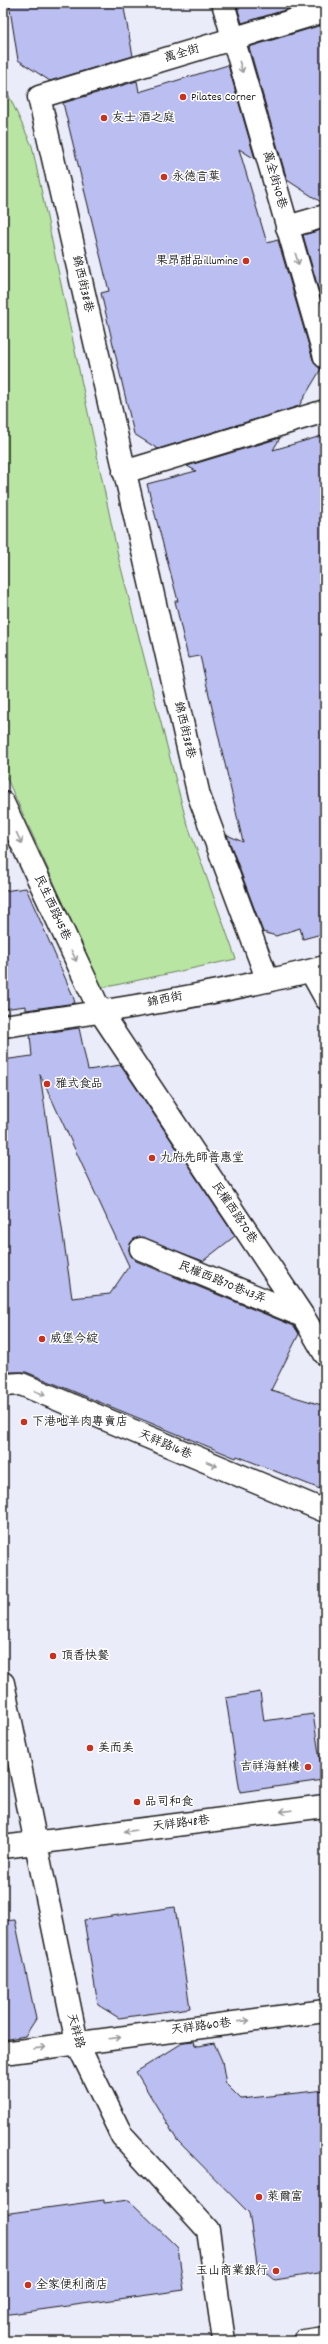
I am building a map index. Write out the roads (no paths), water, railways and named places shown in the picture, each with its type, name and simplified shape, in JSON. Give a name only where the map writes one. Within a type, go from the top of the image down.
[{"type":"street","name":"萬全街40巷","points":[[223,3],[325,357]]},
{"type":"street","name":"萬全街","points":[[39,96],[325,11]]},
{"type":"street","name":"錦西街38巷","points":[[39,96],[199,796],[268,981]]},
{"type":"street","points":[[287,227],[325,216]]},
{"type":"street","points":[[124,472],[325,411]]},
{"type":"street","name":"民生西路45巷","points":[[3,802],[101,1013]]},
{"type":"street","name":"錦西街","points":[[3,1026],[101,1013],[268,981],[317,969]]},
{"type":"street","name":"民權西路70巷","points":[[101,1013],[303,1316],[325,1354]]},
{"type":"street","name":"民權西路70巷43弄","points":[[141,1249],[303,1316]]},
{"type":"street","name":"天祥路16巷","points":[[3,1385],[21,1384],[325,1512]]},
{"type":"street","name":"天祥路","points":[[3,1683],[37,1842],[77,2043],[122,2136],[208,2230],[224,2341]]},
{"type":"street","name":"天祥路48巷","points":[[3,1847],[325,1806]]},
{"type":"street","name":"天祥路60巷","points":[[3,2053],[325,2011]]},
{"type":"street","points":[[304,2341],[325,2338]]},
{"type":"lane","points":[[317,969],[325,1000]]},
{"type":"place","name":"Pilates Corner","points":[[183,97]]},
{"type":"place","name":"友士 酒之庭","points":[[104,118]]},
{"type":"place","name":"永德言葉","points":[[164,177]]},
{"type":"place","name":"果昂甜品illumine","points":[[246,261]]},
{"type":"place","name":"雅式食品","points":[[47,1084]]},
{"type":"place","name":"九府先師普惠堂","points":[[152,1158]]},
{"type":"place","name":"威堡今綻","points":[[42,1339]]},
{"type":"place","name":"下港吔羊肉專賣店","points":[[24,1422]]},
{"type":"place","name":"頂香快餐","points":[[53,1656]]},
{"type":"place","name":"美而美","points":[[90,1748]]},
{"type":"place","name":"吉祥海鮮樓","points":[[308,1767]]},
{"type":"place","name":"品司和食","points":[[137,1802]]},
{"type":"place","name":"萊爾富","points":[[259,2197]]},
{"type":"place","name":"玉山商業銀行","points":[[276,2271]]},
{"type":"place","name":"全家便利商店","points":[[28,2285]]}]
